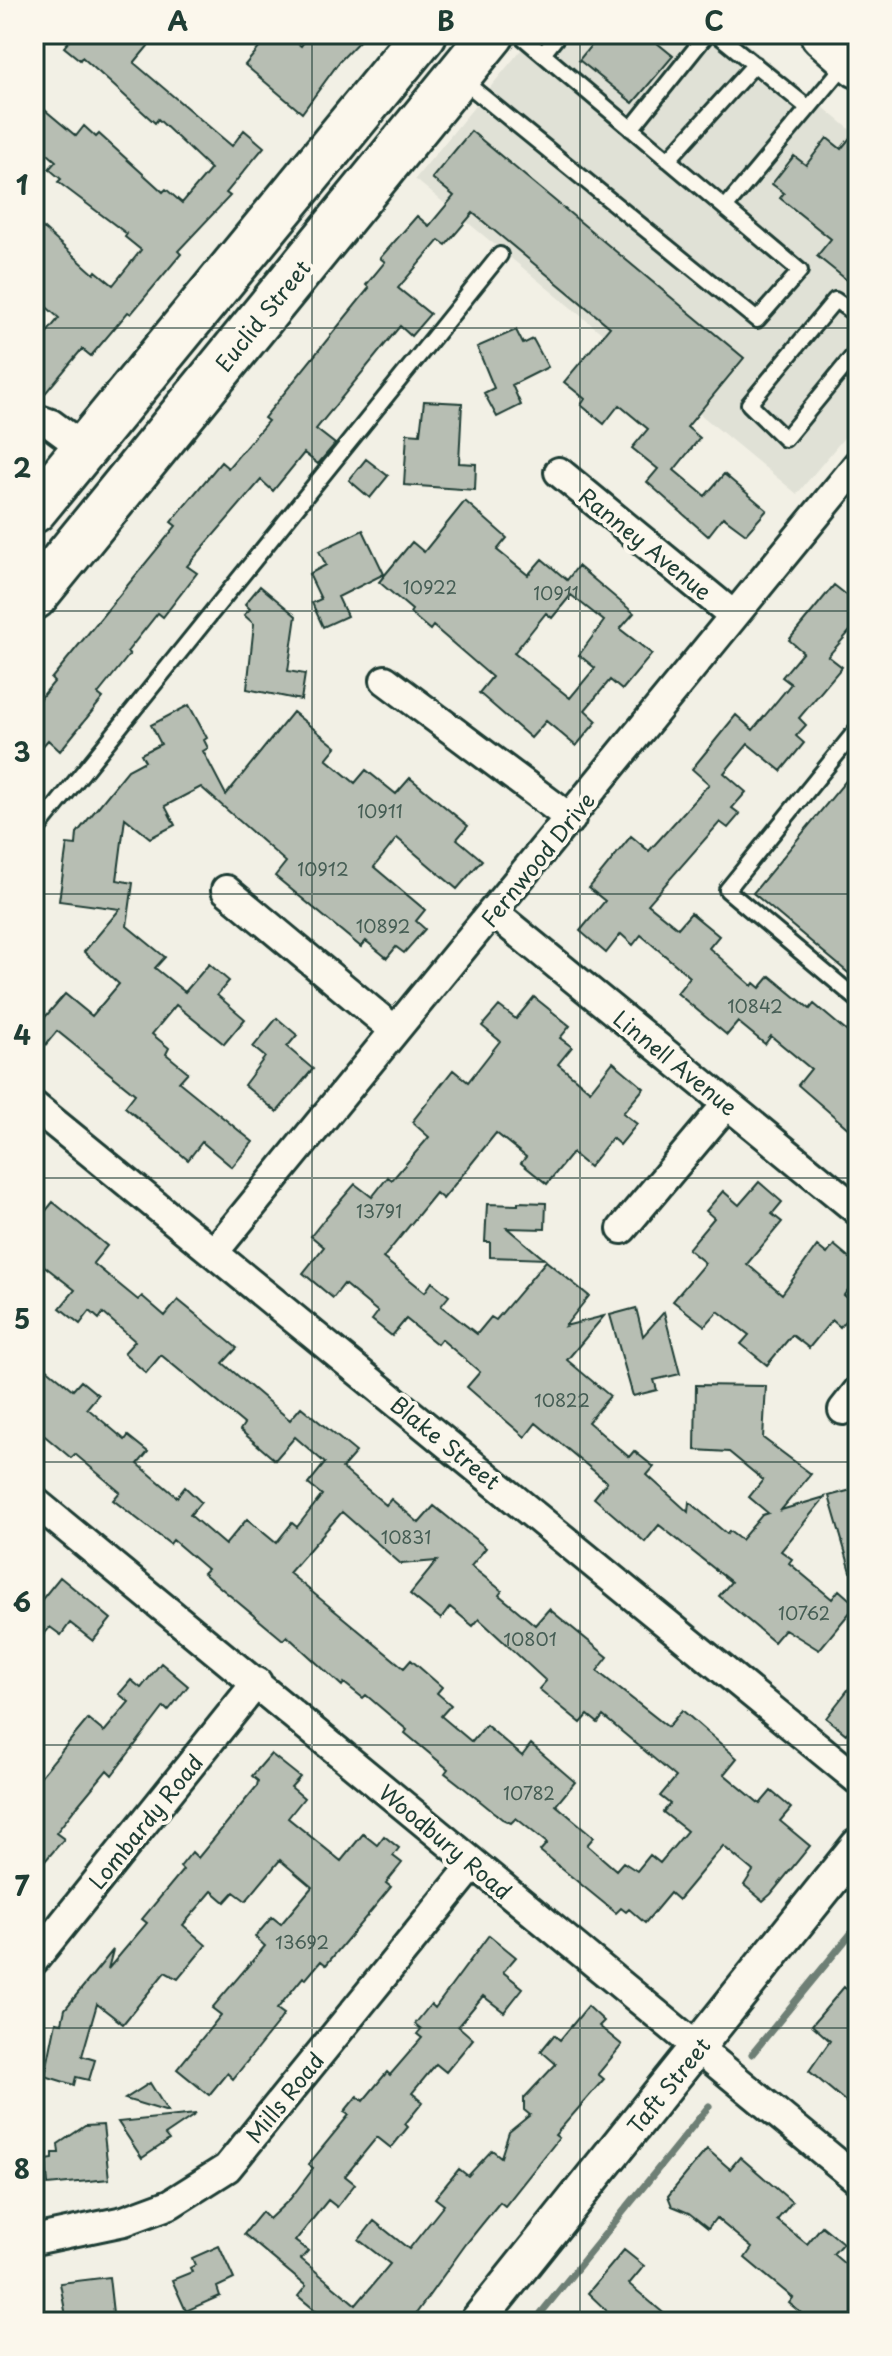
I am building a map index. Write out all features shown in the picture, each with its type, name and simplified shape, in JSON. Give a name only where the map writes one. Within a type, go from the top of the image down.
[{"type":"main road","points":[[34,510],[424,34]]},
{"type":"main road","name":"Euclid Street","points":[[34,597],[492,34]]},
{"type":"street","points":[[34,418],[51,424],[85,449]]},
{"type":"street","name":"Fernwood Drive","points":[[214,1252],[393,1029],[494,913],[858,464]]},
{"type":"street","name":"Ranney Avenue","points":[[559,472],[733,615]]},
{"type":"street","points":[[385,680],[571,819]]},
{"type":"street","points":[[226,890],[393,1029]]},
{"type":"street","name":"Linnell Avenue","points":[[494,913],[858,1211]]},
{"type":"street","points":[[622,1229],[727,1104]]},
{"type":"street","name":"Blake Street","points":[[34,1106],[858,1780]]},
{"type":"street","name":"Woodbury Road","points":[[36,1506],[257,1682],[473,1865],[858,2180]]},
{"type":"street","name":"Lombardy Road","points":[[34,1960],[257,1682]]},
{"type":"street","name":"Taft Street","points":[[488,2318],[710,2057],[858,1846]]},
{"type":"street","name":"Mills Road","points":[[34,2240],[124,2221],[158,2208],[227,2168],[473,1865]]},
{"type":"lane","points":[[457,76],[757,320],[800,271],[519,34]]},
{"type":"lane","points":[[543,54],[559,34]]},
{"type":"lane","points":[[631,129],[707,34]]},
{"type":"lane","points":[[717,34],[807,107]]},
{"type":"lane","points":[[725,208],[807,107],[844,52]]},
{"type":"lane","points":[[668,160],[755,64]]},
{"type":"lane","points":[[34,833],[500,255]]},
{"type":"lane","points":[[858,316],[835,300],[749,404],[785,439],[858,350]]},
{"type":"lane","points":[[858,728],[727,890],[858,1000]]},
{"type":"shaded area","points":[[534,34],[735,34],[858,136],[858,421],[797,494],[415,179]]},
{"type":"building","points":[[75,34],[158,34],[134,63],[232,146],[244,130],[264,147],[226,193],[230,196],[178,251],[181,254],[131,314],[128,312],[91,356],[82,349],[38,402],[34,401],[34,348],[59,318],[34,296],[34,220],[94,274],[96,271],[113,285],[141,250],[125,237],[127,234],[58,182],[61,179],[49,169],[56,161],[34,142],[34,101],[76,136],[84,126],[96,137],[99,134],[163,192],[166,189],[182,203],[211,169],[158,119],[155,123],[82,57],[80,60],[64,47]]},
{"type":"building","points":[[244,34],[286,34],[301,46],[310,34],[366,34],[340,61],[302,113],[245,65],[260,47]]},
{"type":"building","points":[[600,34],[646,34],[673,56],[633,103],[579,60]]},
{"type":"building","points":[[858,128],[858,289],[817,256],[831,239],[780,198],[784,193],[772,184],[794,156],[806,165],[827,138],[841,149]]},
{"type":"building","points":[[471,131],[744,358],[687,427],[700,438],[674,470],[705,496],[724,474],[767,510],[746,534],[723,517],[708,536],[647,482],[658,469],[632,448],[648,429],[619,405],[604,424],[581,405],[585,399],[564,382],[610,327],[473,213],[446,245],[439,240],[398,288],[430,314],[411,336],[400,326],[316,429],[335,444],[318,464],[304,453],[273,491],[261,480],[187,566],[197,573],[163,617],[158,613],[127,652],[130,654],[98,694],[103,698],[60,751],[48,740],[34,756],[34,706],[54,682],[51,679],[176,526],[171,522],[221,462],[228,468],[268,421],[264,418],[369,288],[366,285],[385,262],[380,258],[417,216],[429,226],[454,196],[432,178]]},
{"type":"building","points":[[516,330],[523,344],[533,339],[548,367],[512,385],[521,405],[497,417],[484,393],[494,388],[477,347]]},
{"type":"building","points":[[424,401],[462,403],[459,463],[476,464],[475,490],[404,485],[407,433],[420,434]]},
{"type":"building","points":[[366,459],[388,476],[370,498],[349,480]]},
{"type":"building","points":[[465,501],[507,538],[497,550],[528,575],[542,559],[567,580],[578,566],[634,613],[620,629],[652,654],[622,690],[610,680],[585,710],[597,721],[576,746],[546,721],[531,738],[479,693],[492,677],[433,626],[430,630],[379,582],[412,542],[424,552]],"holes":[[[571,595],[604,621],[579,655],[595,668],[570,698],[514,653],[546,613],[552,618]]]},
{"type":"building","points":[[363,530],[384,574],[338,597],[347,616],[323,627],[312,603],[321,599],[309,574],[326,565],[319,551]]},
{"type":"building","points":[[834,585],[858,604],[858,622],[828,656],[842,667],[799,718],[806,725],[796,736],[804,743],[781,771],[748,744],[724,773],[746,792],[732,808],[740,814],[728,828],[720,822],[648,904],[678,928],[691,913],[719,936],[709,948],[752,986],[754,983],[760,988],[770,976],[810,1009],[814,1004],[858,1041],[858,1137],[798,1085],[811,1069],[771,1036],[765,1044],[738,1022],[727,1035],[677,993],[690,977],[641,935],[633,945],[621,934],[606,953],[580,931],[605,901],[589,888],[631,836],[649,851],[709,784],[692,769],[736,715],[753,730],[791,684],[782,677],[803,652],[789,640]]},
{"type":"building","points":[[260,586],[296,616],[288,671],[305,674],[301,700],[247,689],[254,624],[244,615],[250,609],[245,604]]},
{"type":"building","points":[[189,705],[207,738],[204,740],[208,748],[203,751],[226,795],[293,712],[336,747],[326,759],[355,783],[366,770],[396,794],[410,778],[468,826],[457,839],[482,860],[457,889],[397,838],[374,867],[425,910],[416,921],[425,929],[404,953],[396,947],[387,958],[366,941],[361,947],[275,876],[286,862],[201,787],[165,806],[175,825],[150,838],[125,818],[117,880],[133,883],[127,926],[165,957],[155,968],[185,992],[209,964],[229,981],[217,995],[245,1019],[224,1044],[176,1005],[152,1034],[169,1048],[166,1054],[188,1072],[179,1082],[253,1142],[232,1167],[202,1142],[188,1160],[125,1107],[135,1094],[57,1031],[34,1059],[34,1006],[46,1016],[65,994],[92,1016],[119,984],[84,952],[120,909],[59,901],[67,844],[76,845],[77,833],[128,770],[145,761],[141,754],[161,744],[151,725]]},
{"type":"building","points":[[858,766],[858,981],[753,893]]},
{"type":"building","points":[[534,997],[570,1026],[560,1038],[572,1047],[558,1064],[590,1091],[613,1062],[644,1088],[623,1113],[637,1124],[620,1145],[612,1138],[589,1167],[572,1153],[547,1184],[521,1163],[526,1157],[496,1133],[443,1199],[436,1193],[383,1258],[425,1292],[432,1282],[449,1296],[441,1306],[477,1334],[491,1317],[496,1320],[546,1261],[589,1296],[565,1326],[604,1316],[567,1360],[610,1396],[588,1422],[629,1457],[634,1451],[654,1467],[647,1475],[688,1512],[689,1502],[727,1534],[729,1531],[741,1540],[762,1515],[768,1513],[749,1497],[763,1480],[729,1452],[695,1450],[696,1385],[766,1386],[763,1438],[811,1474],[781,1510],[825,1497],[781,1551],[792,1559],[789,1563],[832,1599],[839,1590],[856,1605],[819,1650],[785,1629],[774,1642],[719,1596],[731,1582],[659,1525],[645,1542],[594,1498],[607,1482],[536,1423],[525,1437],[504,1419],[467,1387],[480,1372],[441,1339],[437,1344],[406,1319],[392,1336],[372,1320],[378,1312],[344,1284],[333,1298],[303,1273],[324,1247],[311,1236],[327,1216],[355,1184],[372,1197],[388,1177],[392,1180],[429,1137],[412,1122],[453,1070],[468,1082],[500,1041],[482,1026],[499,1006],[516,1019]]},
{"type":"building","points":[[277,1018],[297,1035],[287,1047],[313,1069],[277,1112],[244,1085],[265,1057],[253,1047]]},
{"type":"building","points":[[759,1182],[782,1202],[772,1214],[782,1222],[747,1264],[782,1294],[817,1246],[827,1254],[834,1245],[858,1265],[858,1277],[844,1295],[857,1306],[840,1327],[832,1320],[809,1348],[792,1335],[767,1365],[741,1344],[749,1335],[718,1311],[705,1326],[673,1301],[705,1263],[688,1249],[714,1218],[706,1211],[723,1191],[739,1205]]},
{"type":"building","points":[[53,1202],[107,1246],[93,1263],[138,1300],[142,1296],[165,1316],[178,1300],[237,1348],[223,1363],[251,1387],[290,1420],[301,1407],[356,1452],[342,1468],[386,1505],[391,1499],[419,1523],[434,1506],[486,1548],[471,1566],[502,1591],[499,1595],[535,1625],[549,1609],[608,1657],[597,1671],[668,1727],[682,1710],[737,1758],[724,1774],[760,1804],[771,1791],[791,1808],[780,1821],[810,1846],[771,1894],[763,1901],[744,1885],[753,1871],[723,1846],[678,1900],[670,1893],[645,1923],[629,1909],[626,1912],[621,1908],[616,1913],[540,1851],[547,1843],[516,1818],[511,1823],[502,1819],[445,1773],[448,1769],[366,1695],[363,1698],[344,1683],[342,1686],[287,1636],[283,1640],[203,1573],[207,1569],[173,1540],[170,1544],[113,1500],[120,1492],[75,1454],[71,1458],[34,1427],[34,1358],[73,1390],[81,1381],[98,1395],[87,1408],[125,1440],[128,1436],[148,1452],[138,1464],[177,1497],[185,1487],[201,1502],[190,1515],[225,1545],[247,1519],[276,1543],[292,1523],[297,1527],[322,1495],[308,1484],[325,1463],[295,1437],[275,1460],[240,1430],[244,1424],[161,1355],[146,1373],[124,1353],[135,1341],[103,1313],[99,1319],[90,1311],[80,1324],[60,1308],[75,1290],[34,1258],[34,1225]],"holes":[[[342,1512],[401,1564],[437,1561],[410,1594],[441,1619],[450,1607],[473,1626],[479,1619],[546,1681],[539,1689],[581,1723],[588,1715],[598,1723],[603,1716],[676,1777],[660,1796],[670,1804],[663,1812],[687,1831],[660,1863],[650,1855],[637,1871],[623,1862],[616,1870],[587,1845],[594,1837],[556,1805],[575,1782],[531,1744],[522,1756],[486,1725],[472,1742],[441,1716],[451,1705],[437,1693],[442,1687],[411,1660],[404,1668],[289,1573]]]},
{"type":"building","points":[[518,1202],[546,1203],[545,1229],[507,1228],[544,1259],[490,1257],[490,1242],[485,1242],[487,1204],[518,1205]]},
{"type":"building","points":[[636,1308],[643,1336],[664,1312],[680,1374],[654,1380],[657,1390],[633,1396],[610,1315]]},
{"type":"building","points":[[855,1489],[858,1501],[858,1574],[852,1575],[829,1496]]},
{"type":"building","points":[[60,1577],[111,1619],[93,1641],[70,1623],[61,1635],[50,1627],[34,1646],[34,1609]]},
{"type":"building","points":[[161,1663],[188,1686],[168,1711],[164,1707],[112,1775],[107,1770],[74,1810],[56,1833],[64,1839],[45,1861],[34,1851],[34,1784],[88,1719],[104,1732],[129,1702],[119,1694],[131,1680],[141,1688]]},
{"type":"building","points":[[858,1677],[858,1720],[846,1734],[826,1718]]},
{"type":"building","points":[[271,1754],[300,1777],[291,1787],[304,1798],[288,1818],[341,1861],[363,1834],[377,1845],[384,1836],[399,1848],[393,1856],[402,1863],[386,1883],[391,1887],[326,1965],[321,1961],[306,1979],[303,1977],[277,2009],[284,2014],[233,2079],[227,2073],[209,2095],[177,2069],[221,2015],[212,2008],[265,1946],[255,1937],[272,1917],[281,1924],[312,1887],[280,1860],[246,1901],[234,1892],[225,1902],[212,1891],[183,1925],[206,1945],[178,1979],[165,1972],[123,2024],[97,2004],[82,2056],[95,2060],[89,2080],[76,2077],[74,2085],[45,2076],[56,2022],[62,2023],[65,2009],[113,1950],[108,1969],[147,1923],[142,1919],[183,1870],[180,1867],[192,1852],[198,1858],[257,1786],[258,1781],[252,1776]]},
{"type":"building","points":[[489,1935],[516,1957],[503,1972],[523,1988],[504,2012],[483,1996],[458,2026],[473,2039],[446,2072],[436,2064],[412,2093],[423,2102],[405,2124],[408,2127],[391,2148],[377,2137],[345,2176],[355,2184],[337,2207],[328,2200],[295,2241],[308,2251],[301,2259],[356,2305],[390,2264],[359,2240],[374,2221],[409,2249],[444,2205],[435,2198],[459,2169],[468,2176],[492,2150],[501,2157],[509,2132],[530,2115],[524,2110],[524,2098],[556,2064],[541,2051],[554,2035],[560,2040],[588,2006],[604,2021],[599,2026],[622,2045],[598,2074],[604,2079],[555,2135],[559,2138],[505,2206],[500,2202],[410,2322],[307,2322],[316,2311],[298,2296],[306,2286],[244,2234],[262,2212],[269,2219],[290,2199],[313,2169],[308,2165],[349,2115],[344,2112],[357,2096],[363,2101],[422,2038],[417,2034],[421,2029],[415,2024],[431,2004],[435,2008]]},
{"type":"building","points":[[844,1987],[858,1999],[858,2112],[809,2071],[830,2041],[812,2025]]},
{"type":"building","points":[[150,2083],[168,2112],[125,2099]]},
{"type":"building","points":[[196,2114],[165,2135],[169,2140],[142,2158],[118,2122]]},
{"type":"building","points":[[103,2125],[109,2179],[48,2185],[46,2160],[53,2159],[53,2153],[59,2153],[58,2144],[85,2126]]},
{"type":"building","points":[[707,2149],[730,2169],[740,2157],[792,2202],[777,2220],[807,2244],[822,2226],[843,2243],[833,2254],[858,2275],[858,2322],[812,2322],[789,2303],[793,2298],[745,2258],[752,2248],[716,2218],[708,2228],[689,2213],[672,2206],[668,2196]]},
{"type":"building","points":[[219,2246],[234,2279],[217,2287],[220,2296],[186,2311],[172,2280],[192,2272],[190,2268],[195,2265],[192,2258]]},
{"type":"building","points":[[624,2250],[644,2266],[629,2284],[674,2322],[604,2322],[610,2314],[588,2293]]},
{"type":"building","points":[[109,2277],[114,2322],[67,2322],[60,2283]]},
{"type":"waterway","points":[[752,2054],[858,1925]]},
{"type":"waterway","points":[[541,2313],[709,2106]]}]
